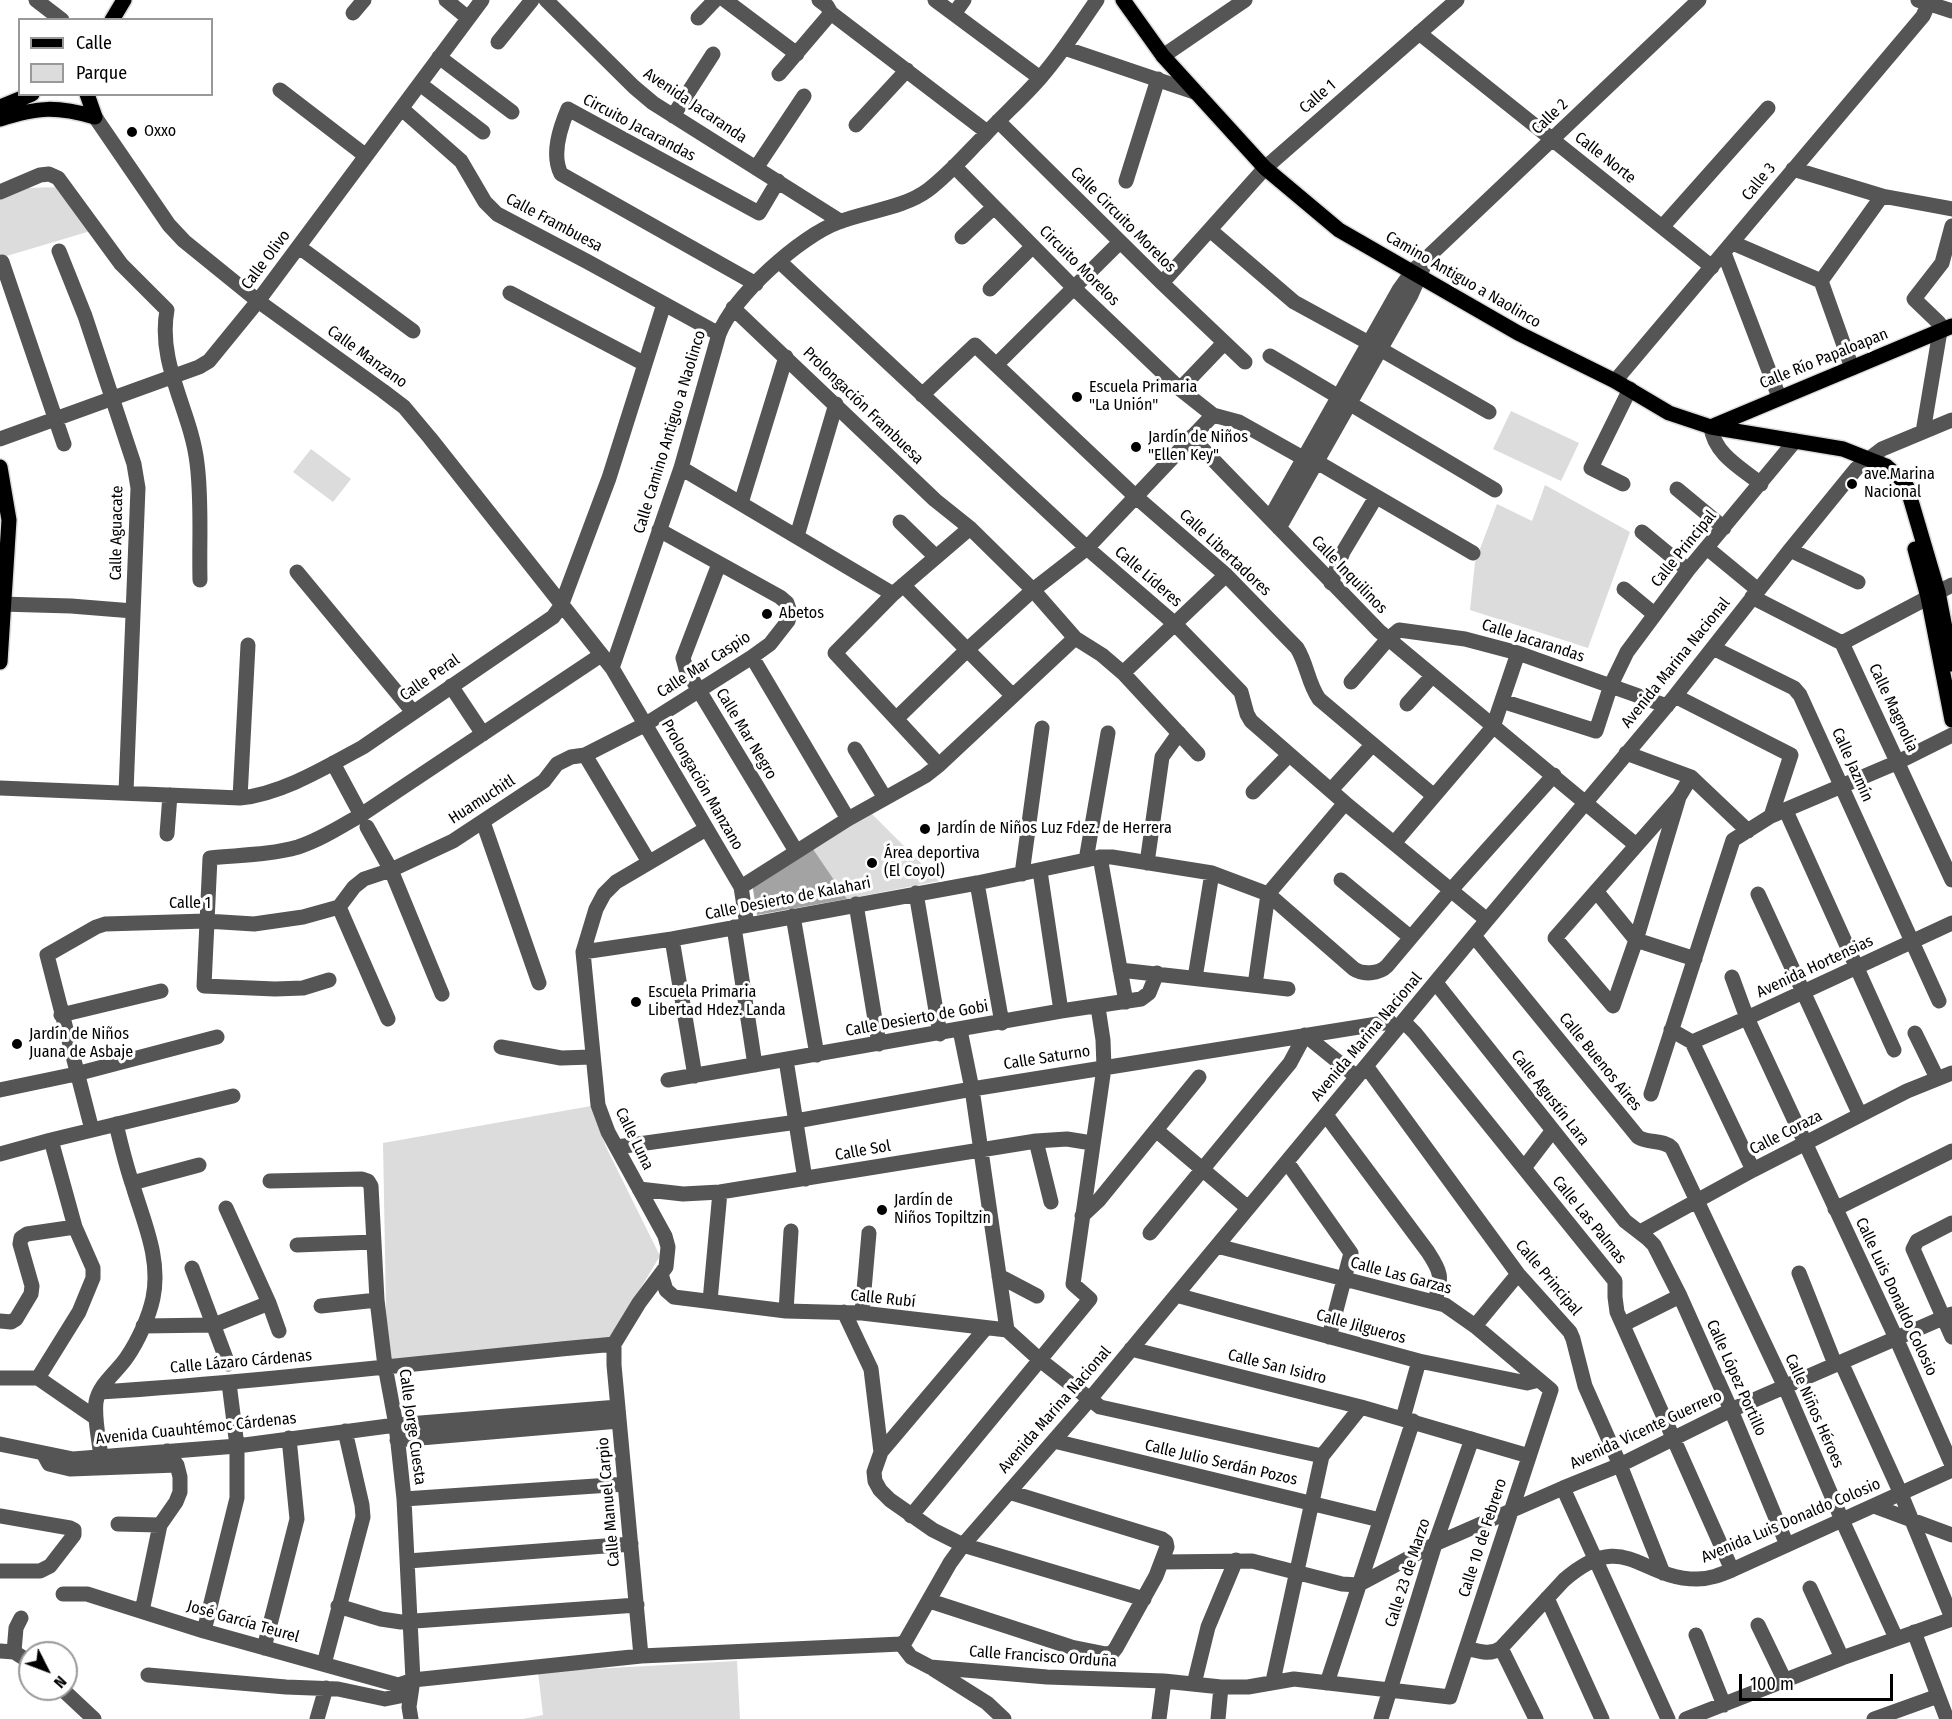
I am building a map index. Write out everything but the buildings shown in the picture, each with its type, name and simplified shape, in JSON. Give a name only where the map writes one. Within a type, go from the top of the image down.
[{"type":"main road","points":[[113,18],[124,0]]},
{"type":"main road","name":"Camino Antiguo a Naolinco","points":[[1123,0],[1163,56],[1264,168],[1339,230],[1518,333],[1616,381],[1668,413],[1711,427],[1844,449],[1886,466],[1901,478],[1907,487],[1939,591],[1952,664]]},
{"type":"main road","points":[[0,107],[28,96]]},
{"type":"main road","name":"Calle Manzano","points":[[88,96],[95,117]]},
{"type":"main road","points":[[0,119],[30,110],[67,110],[95,117]]},
{"type":"main road","name":"Calle Río Papaloapan","points":[[1711,427],[1946,329]]},
{"type":"main road","points":[[0,467],[9,520],[0,662]]},
{"type":"main road","name":"Camino Antiguo a Naolinco","points":[[1939,591],[1952,720]]},
{"type":"street","points":[[36,0],[59,18]]},
{"type":"street","points":[[353,13],[364,0]]},
{"type":"street","points":[[446,0],[468,18]]},
{"type":"street","name":"Calle Olivo","points":[[0,439],[199,367],[210,360],[258,301],[482,0]]},
{"type":"street","points":[[498,42],[532,0]]},
{"type":"street","name":"Avenida Jacaranda","points":[[546,0],[634,87],[673,116],[840,221]]},
{"type":"street","points":[[698,18],[715,0]]},
{"type":"street","points":[[725,0],[796,54]]},
{"type":"street","points":[[807,0],[822,11],[831,13]]},
{"type":"street","points":[[819,0],[831,13]]},
{"type":"street","points":[[935,0],[1040,78]]},
{"type":"street","points":[[954,14],[964,0]]},
{"type":"street","name":"Calle Camino Antiguo a Naolinco","points":[[612,668],[681,468],[718,334],[724,320],[756,284],[808,238],[840,221],[912,199],[928,190],[1040,78],[1097,0]]},
{"type":"street","points":[[1163,56],[1245,0]]},
{"type":"street","name":"Calle 1","points":[[1162,283],[1264,168],[1457,0]]},
{"type":"street","name":"Calle 2","points":[[1274,523],[1374,346],[1399,290],[1416,274],[1426,260],[1699,0]]},
{"type":"street","points":[[1926,1],[1952,11]]},
{"type":"street","name":"Calle 3","points":[[1616,381],[1923,16],[1926,1]]},
{"type":"street","points":[[779,74],[831,13]]},
{"type":"street","name":"Calle Circuito Morelos","points":[[831,13],[907,70],[993,126],[1120,242],[1245,362]]},
{"type":"street","name":"Calle Norte","points":[[1419,33],[1712,267]]},
{"type":"street","points":[[1064,48],[1194,92]]},
{"type":"street","points":[[673,116],[713,54]]},
{"type":"street","points":[[439,57],[512,112]]},
{"type":"street","points":[[856,125],[907,70]]},
{"type":"street","points":[[1126,181],[1158,79]]},
{"type":"street","points":[[420,84],[483,132]]},
{"type":"street","points":[[280,90],[366,156]]},
{"type":"street","points":[[756,168],[804,96]]},
{"type":"street","points":[[1662,226],[1768,108]]},
{"type":"street","name":"Calle Frambuesa","points":[[402,109],[461,161],[486,202],[497,214],[588,261],[718,334]]},
{"type":"street","name":"Circuito Jacarandas","points":[[756,284],[567,179],[557,166],[559,131],[568,109],[759,213],[778,181]]},
{"type":"street","name":"Calle Manzano","points":[[95,117],[169,225],[184,242],[258,301],[404,407],[612,668]]},
{"type":"street","name":"Circuito Morelos","points":[[954,166],[1075,289],[1180,389],[1213,415]]},
{"type":"street","points":[[1793,169],[1882,196],[1952,209]]},
{"type":"street","points":[[0,192],[40,175],[49,174],[58,178],[121,264],[167,310],[164,331],[172,376],[193,441],[197,462],[200,580]]},
{"type":"street","points":[[1821,281],[1882,196]]},
{"type":"street","points":[[963,237],[994,207]]},
{"type":"street","points":[[1923,432],[1946,329],[1914,299],[1942,263],[1952,225]]},
{"type":"street","points":[[1210,230],[1294,302],[1489,412]]},
{"type":"street","points":[[996,365],[1120,242]]},
{"type":"street","points":[[990,289],[1033,246]]},
{"type":"street","points":[[298,247],[413,331]]},
{"type":"street","points":[[1729,248],[1821,281]]},
{"type":"street","points":[[1729,248],[1779,397]]},
{"type":"street","name":"Calle Aguacate","points":[[59,251],[85,316],[134,464],[138,488],[126,792]]},
{"type":"street","points":[[2,262],[64,444]]},
{"type":"street","name":"Calle Líderes","points":[[780,262],[1087,548],[1175,624],[1240,692],[1251,721],[1345,803],[1487,920]]},
{"type":"street","points":[[1821,281],[1852,368]]},
{"type":"street","points":[[510,293],[645,364]]},
{"type":"street","name":"Calle Peral","points":[[0,788],[240,798],[271,793],[363,747],[553,617],[561,606],[613,468],[664,304]]},
{"type":"street","name":"Prolongación Frambuesa","points":[[734,308],[935,500],[970,528],[1033,590],[1075,638],[1102,655],[1123,673],[1198,754]]},
{"type":"street","points":[[1180,389],[1224,343]]},
{"type":"street","name":"Calle Libertadores","points":[[922,395],[975,345],[1135,496],[1226,575],[1297,648],[1312,690],[1319,699],[1434,796]]},
{"type":"street","points":[[1270,356],[1495,490]]},
{"type":"street","points":[[741,503],[786,357]]},
{"type":"street","points":[[1623,484],[1591,468],[1630,390]]},
{"type":"street","points":[[797,536],[836,404]]},
{"type":"street","points":[[897,718],[1033,590],[1087,548],[1213,415],[1239,422],[1473,553]]},
{"type":"street","name":"Avenida Marina Nacional","points":[[901,1644],[906,1640],[950,1563],[963,1545],[1090,1400],[1362,1072],[1397,1022],[1436,983],[1671,701],[1856,469],[1882,449],[1952,420]]},
{"type":"street","points":[[1711,427],[1712,437],[1718,449],[1761,484]]},
{"type":"street","name":"Calle Inquilinos","points":[[1191,437],[1388,639],[1586,801],[1636,845]]},
{"type":"street","name":"Calle Principal","points":[[1502,701],[1596,731],[1611,685],[1626,652],[1689,570],[1795,441]]},
{"type":"street","points":[[681,468],[797,536],[898,589],[968,649],[1013,696]]},
{"type":"street","points":[[1677,489],[1724,528]]},
{"type":"street","points":[[1331,583],[1343,552],[1376,497]]},
{"type":"street","points":[[900,522],[936,557]]},
{"type":"street","points":[[939,765],[835,653],[898,589],[970,528]]},
{"type":"street","name":"Calle Mar Caspio","points":[[646,724],[770,644],[788,621],[790,612],[787,603],[780,597],[659,530]]},
{"type":"street","points":[[1642,532],[1689,570]]},
{"type":"street","points":[[1707,548],[1755,593],[1842,643],[1939,591]]},
{"type":"street","points":[[1790,550],[1858,582]]},
{"type":"street","name":"Calle Mar Negro","points":[[719,564],[683,657],[686,669],[796,851]]},
{"type":"street","points":[[297,572],[412,712]]},
{"type":"street","points":[[1123,673],[1226,575]]},
{"type":"street","points":[[1624,589],[1654,614]]},
{"type":"street","points":[[2,604],[133,611]]},
{"type":"street","name":"Calle Jacarandas","points":[[1388,639],[1399,630],[1465,639],[1518,653],[1611,685],[1671,701],[1791,755],[1771,816]]},
{"type":"street","points":[[741,887],[939,765],[1075,638]]},
{"type":"street","points":[[1351,682],[1388,639]]},
{"type":"street","name":"Calle Magnolia","points":[[1842,643],[1952,880]]},
{"type":"street","points":[[240,798],[248,645]]},
{"type":"street","name":"Calle Jazmín","points":[[1713,648],[1794,688],[1800,695],[1939,1000]]},
{"type":"street","points":[[1395,842],[1493,727],[1518,653]]},
{"type":"street","points":[[328,980],[303,988],[204,986],[210,858],[278,852],[300,846],[364,821],[483,734],[601,655]]},
{"type":"street","points":[[752,657],[848,819]]},
{"type":"street","name":"Prolongación Manzano","points":[[612,668],[741,887],[741,926],[755,1065]]},
{"type":"street","points":[[1407,704],[1432,676]]},
{"type":"street","points":[[451,686],[483,734]]},
{"type":"street","name":"Huamuchitl","points":[[339,907],[354,887],[364,879],[391,870],[453,841],[544,781],[557,764],[571,757],[585,754],[646,724]]},
{"type":"street","points":[[1022,874],[1042,728]]},
{"type":"street","points":[[1108,733],[1093,859],[1126,1002]]},
{"type":"street","points":[[1147,863],[1162,757],[1179,733]]},
{"type":"street","points":[[1651,1094],[1733,840],[1771,816],[1898,762],[1952,735]]},
{"type":"street","points":[[1331,790],[1372,745]]},
{"type":"street","points":[[855,749],[885,798]]},
{"type":"street","points":[[1626,753],[1691,777],[1748,831]]},
{"type":"street","points":[[585,754],[649,862],[706,829]]},
{"type":"street","points":[[1253,792],[1289,755]]},
{"type":"street","points":[[333,763],[391,870],[442,994]]},
{"type":"street","points":[[1268,894],[1359,972],[1383,970],[1451,890],[1554,776]]},
{"type":"street","points":[[1679,797],[1636,940],[1612,1006],[1555,938],[1679,797],[1691,777]]},
{"type":"street","points":[[167,834],[170,795]]},
{"type":"street","points":[[1255,985],[1268,894],[1345,803]]},
{"type":"street","points":[[1786,811],[1894,1050]]},
{"type":"street","points":[[483,822],[538,983]]},
{"type":"street","name":"Calle Desierto de Kalahari","points":[[583,952],[672,939],[1112,857],[1212,873],[1268,894]]},
{"type":"street","name":"Calle Luna","points":[[614,1344],[639,1303],[662,1274],[669,1259],[665,1236],[608,1132],[598,1105],[583,952],[596,909],[604,894],[616,882],[649,862]]},
{"type":"street","points":[[1040,871],[1061,1011]]},
{"type":"street","points":[[1196,978],[1212,873]]},
{"type":"street","points":[[1341,880],[1410,937]]},
{"type":"street","points":[[977,883],[1002,1023]]},
{"type":"street","points":[[1596,891],[1636,940],[1695,959]]},
{"type":"street","points":[[916,892],[940,1034]]},
{"type":"street","points":[[1758,894],[1860,1116]]},
{"type":"street","points":[[856,904],[879,1044]]},
{"type":"street","points":[[339,907],[388,1019]]},
{"type":"street","name":"Calle 1","points":[[61,1015],[47,955],[96,927],[105,924],[206,921],[254,924],[277,922],[339,907]]},
{"type":"street","points":[[794,916],[817,1055]]},
{"type":"street","name":"Avenida Hortensias","points":[[1692,1041],[1952,923]]},
{"type":"street","name":"Calle Buenos Aires","points":[[1473,936],[1638,1137],[1648,1142],[1664,1143],[1672,1148],[1698,1201]]},
{"type":"street","points":[[672,939],[695,1076]]},
{"type":"street","points":[[1120,970],[1288,989]]},
{"type":"street","name":"Calle Desierto de Gobi","points":[[668,1080],[1141,999],[1149,993],[1157,973]]},
{"type":"street","name":"Calle Luis Donaldo Colosio","points":[[1732,977],[1747,1018],[1896,1338],[1952,1465]]},
{"type":"street","name":"Calle Agustín Lara","points":[[1436,983],[1625,1221],[1640,1232]]},
{"type":"street","points":[[92,1130],[61,1015],[161,991]]},
{"type":"street","points":[[911,1516],[1090,1299],[1073,1284],[1104,1068],[1098,1007]]},
{"type":"street","name":"Calle Saturno","points":[[617,1147],[793,1122],[972,1089],[1397,1022]]},
{"type":"street","name":"Calle Las Palmas","points":[[1397,1022],[1414,1033],[1615,1281],[1615,1305],[1732,1570]]},
{"type":"street","points":[[960,1030],[972,1089],[1007,1330],[1040,1360],[1100,1407],[1322,1456]]},
{"type":"street","points":[[1671,1030],[1692,1041],[1753,1170]]},
{"type":"street","points":[[1915,1033],[1937,1078]]},
{"type":"street","points":[[1150,1233],[1290,1063],[1305,1035]]},
{"type":"street","name":"Calle Principal","points":[[1305,1035],[1362,1072],[1518,1274],[1570,1332],[1574,1339],[1584,1386],[1620,1465],[1664,1573]]},
{"type":"street","points":[[0,1090],[76,1074],[217,1038]]},
{"type":"street","points":[[501,1047],[561,1058],[592,1057]]},
{"type":"street","points":[[786,1060],[793,1122],[805,1179]]},
{"type":"street","name":"Calle Coraza","points":[[1640,1232],[1753,1170],[1907,1091],[1952,1073]]},
{"type":"street","points":[[1082,1216],[1099,1200],[1200,1077]]},
{"type":"street","points":[[0,1154],[233,1096]]},
{"type":"street","points":[[1326,1115],[1428,1252],[1440,1275],[1435,1302]]},
{"type":"street","points":[[100,1457],[96,1401],[100,1392],[128,1356],[143,1326],[153,1300],[156,1277],[154,1252],[116,1124]]},
{"type":"street","points":[[1156,1130],[1248,1208]]},
{"type":"street","points":[[1524,1168],[1553,1130]]},
{"type":"street","name":"Calle Sol","points":[[639,1189],[683,1194],[720,1192],[1036,1141],[1067,1138],[1092,1143]]},
{"type":"street","points":[[38,1378],[78,1312],[93,1278],[93,1268],[75,1227],[51,1140]]},
{"type":"street","points":[[1036,1141],[1051,1202]]},
{"type":"street","points":[[1835,1209],[1952,1150]]},
{"type":"street","points":[[1287,1162],[1351,1253],[1329,1337]]},
{"type":"street","points":[[132,1184],[199,1165]]},
{"type":"street","name":"Calle Jorge Cuesta","points":[[270,1181],[362,1179],[368,1181],[371,1186],[377,1300],[385,1366],[397,1432],[404,1499],[411,1622],[412,1687],[409,1707],[411,1719]]},
{"type":"street","points":[[710,1300],[720,1192]]},
{"type":"street","name":"Calle Niños Héroes","points":[[1698,1201],[1785,1387],[1896,1638]]},
{"type":"street","points":[[226,1208],[279,1331]]},
{"type":"street","points":[[1952,1223],[1917,1241],[1913,1249],[1948,1316],[1952,1337]]},
{"type":"street","points":[[0,1321],[11,1322],[16,1319],[31,1294],[32,1286],[20,1244],[21,1238],[27,1234],[75,1227]]},
{"type":"street","points":[[786,1311],[791,1231]]},
{"type":"street","name":"Calle López Portillo","points":[[1640,1232],[1654,1245],[1680,1296],[1731,1410],[1787,1545]]},
{"type":"street","points":[[862,1313],[869,1233]]},
{"type":"street","points":[[297,1245],[374,1242]]},
{"type":"street","name":"Calle Las Garzas","points":[[1217,1246],[1435,1302],[1453,1309],[1551,1390]]},
{"type":"street","points":[[192,1268],[228,1364]]},
{"type":"street","points":[[1686,1719],[1842,1658],[1952,1619],[1912,1521],[1838,1363],[1799,1273]]},
{"type":"street","name":"Calle Rubí","points":[[662,1274],[669,1294],[674,1297],[786,1311],[862,1313],[1007,1330]]},
{"type":"street","points":[[1474,1326],[1518,1274]]},
{"type":"street","points":[[999,1276],[1037,1296]]},
{"type":"street","name":"Calle Jilgueros","points":[[1176,1295],[1419,1360],[1527,1383],[1539,1380]]},
{"type":"street","points":[[1624,1324],[1680,1296]]},
{"type":"street","points":[[321,1306],[377,1300]]},
{"type":"street","points":[[143,1326],[214,1325],[269,1304]]},
{"type":"street","points":[[844,1312],[871,1369],[882,1452]]},
{"type":"street","name":"Avenida Vicente Guerrero","points":[[1358,1585],[1436,1544],[1620,1465],[1731,1410],[1948,1316]]},
{"type":"street","points":[[985,1329],[882,1452],[874,1472],[875,1481],[880,1490],[911,1516],[963,1545],[1144,1599]]},
{"type":"street","name":"Calle Lázaro Cárdenas","points":[[100,1392],[230,1383],[614,1344]]},
{"type":"street","name":"Calle Manuel Carpio","points":[[614,1344],[614,1365],[641,1656]]},
{"type":"street","name":"Calle San Isidro","points":[[1131,1349],[1361,1407],[1529,1456]]},
{"type":"street","points":[[1327,1683],[1380,1520],[1408,1420],[1419,1360]]},
{"type":"street","points":[[0,1378],[38,1378],[96,1418]]},
{"type":"street","points":[[204,1631],[237,1498],[237,1446],[230,1383]]},
{"type":"street","name":"Calle 10 de Febrero","points":[[1450,1697],[1551,1390]]},
{"type":"street","points":[[1273,1681],[1322,1456],[1361,1407]]},
{"type":"street","name":"Avenida Cuauhtémoc Cárdenas","points":[[0,1443],[73,1459],[237,1446],[345,1431],[397,1432],[619,1414]]},
{"type":"street","points":[[324,1664],[363,1517],[345,1431]]},
{"type":"street","points":[[264,1648],[297,1520],[290,1438]]},
{"type":"street","name":"Calle 23 de Marzo","points":[[1381,1719],[1472,1439]]},
{"type":"street","name":"Calle Julio Serdán Pozos","points":[[1054,1441],[1380,1520]]},
{"type":"street","points":[[142,1611],[160,1525],[176,1503],[180,1492],[177,1464],[167,1451]]},
{"type":"street","points":[[43,1453],[49,1464],[70,1469],[177,1464]]},
{"type":"street","name":"Avenida Luis Donaldo Colosio","points":[[1501,1648],[1576,1570],[1596,1560],[1619,1556],[1630,1558],[1664,1573],[1694,1579],[1709,1579],[1952,1470]]},
{"type":"street","points":[[404,1499],[625,1484]]},
{"type":"street","points":[[1563,1488],[1668,1719]]},
{"type":"street","points":[[930,1601],[1071,1647],[1106,1654],[1112,1653],[1116,1648],[1162,1562],[1167,1547],[1166,1542],[1009,1492]]},
{"type":"street","points":[[1874,1506],[1952,1535]]},
{"type":"street","points":[[0,1516],[74,1530],[74,1535],[50,1566],[40,1571],[0,1571]]},
{"type":"street","points":[[118,1524],[160,1525]]},
{"type":"street","points":[[408,1561],[631,1544]]},
{"type":"street","points":[[1194,1684],[1209,1627],[1236,1560]]},
{"type":"street","points":[[1162,1562],[1252,1560],[1342,1584],[1358,1585]]},
{"type":"street","points":[[1810,1588],[1842,1658]]},
{"type":"street","name":"José García Teurel","points":[[63,1594],[87,1594],[204,1631],[412,1687]]},
{"type":"street","points":[[1547,1598],[1602,1719]]},
{"type":"street","points":[[338,1606],[381,1619],[411,1622],[637,1605]]},
{"type":"street","points":[[7,1652],[21,1618]]},
{"type":"street","points":[[1758,1625],[1785,1681]]},
{"type":"street","points":[[1914,1632],[1947,1719]]},
{"type":"street","points":[[1695,1635],[1724,1706]]},
{"type":"street","points":[[148,1675],[286,1687],[326,1688],[385,1699],[412,1687],[641,1656],[901,1644]]},
{"type":"street","name":"Calle Francisco Orduña","points":[[901,1644],[911,1657],[930,1667],[1047,1677],[1164,1681],[1221,1687],[1248,1687],[1294,1679],[1450,1697]]},
{"type":"street","points":[[1466,1648],[1488,1653],[1501,1648],[1536,1719]]},
{"type":"street","points":[[930,1667],[987,1703],[1004,1719]]},
{"type":"street","points":[[1159,1719],[1164,1681]]},
{"type":"street","points":[[1218,1719],[1221,1687]]},
{"type":"street","points":[[317,1719],[326,1688]]},
{"type":"street","points":[[1874,1719],[1938,1696]]},
{"type":"street","points":[[75,1701],[94,1719]]},
{"type":"green space","points":[[63,187],[94,230],[0,258],[0,199],[25,188]]},
{"type":"green space","points":[[1511,411],[1579,443],[1561,481],[1493,449]]},
{"type":"green space","points":[[311,449],[351,479],[333,502],[293,472]]},
{"type":"green space","points":[[1545,485],[1630,532],[1588,648],[1470,610],[1475,562],[1497,504],[1532,521]]},
{"type":"green space","name":"Área deportiva (El Coyol)","points":[[870,812],[939,881],[847,899],[811,846]]},
{"type":"green space","points":[[591,1106],[606,1147],[660,1256],[610,1339],[387,1363],[383,1143]]},
{"type":"green space","points":[[737,1661],[740,1719],[523,1719],[543,1715],[538,1672]]},
{"type":"shaded area","points":[[811,846],[847,899],[757,915],[752,883]]},
{"type":"place","name":"Oxxo","points":[[132,132]]},
{"type":"place","name":"Escuela Primaria \"La Unión\"","points":[[1077,397]]},
{"type":"place","name":"Jardín de Niños \"Ellen Key\"","points":[[1136,447]]},
{"type":"place","name":"ave.Marina Nacional","points":[[1852,484]]},
{"type":"place","name":"Abetos","points":[[767,614]]},
{"type":"place","name":"Jardín de Niños Luz Fdez. de Herrera","points":[[925,829]]},
{"type":"place","name":"Área deportiva (El Coyol)","points":[[872,863]]},
{"type":"place","name":"Escuela Primaria Libertad Hdez. Landa","points":[[636,1002]]},
{"type":"place","name":"Jardín de Niños Juana de Asbaje","points":[[17,1044]]},
{"type":"place","name":"Jardín de Niños Topiltzin","points":[[882,1210]]}]
